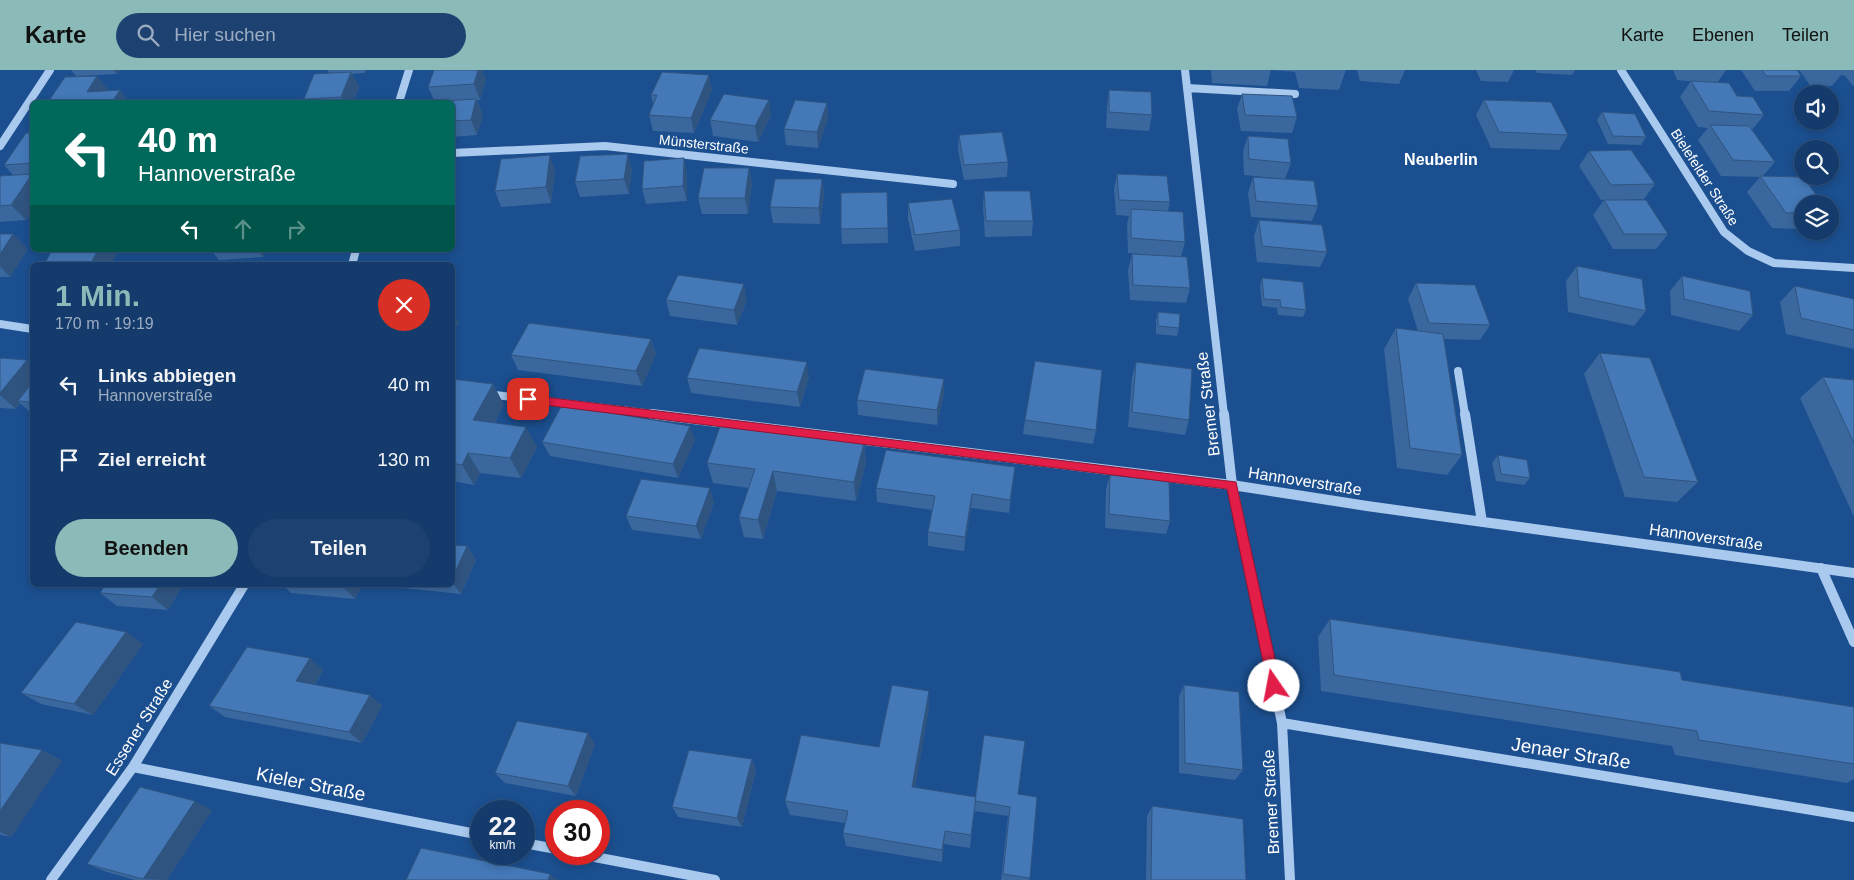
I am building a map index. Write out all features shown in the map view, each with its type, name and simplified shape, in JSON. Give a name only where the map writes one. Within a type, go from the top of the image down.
[{"type":"street","points":[[30,100],[50,70]]},
{"type":"street","points":[[400,100],[409,70]]},
{"type":"street","name":"Bremer Straße","points":[[1185,70],[1232,485],[1282,723],[1290,880]]},
{"type":"street","name":"Bielefelder Straße","points":[[1621,70],[1724,232],[1748,251],[1774,263],[1854,268]]},
{"type":"street","points":[[1187,88],[1294,94]]},
{"type":"street","points":[[0,146],[30,100]]},
{"type":"street","name":"Münsterstraße","points":[[455,153],[605,146],[953,184]]},
{"type":"street","points":[[0,324],[30,329]]},
{"type":"street","points":[[1458,371],[1482,522]]},
{"type":"street","name":"Hannoverstraße","points":[[482,394],[1232,485],[1367,506],[1854,573]]},
{"type":"street","points":[[1821,568],[1854,642]]},
{"type":"street","name":"Essener Straße","points":[[51,880],[133,767],[243,587]]},
{"type":"street","name":"Jenaer Straße","points":[[1282,723],[1854,817]]},
{"type":"street","name":"Kieler Straße","points":[[133,767],[470,833]]},
{"type":"street","points":[[610,860],[714,880]]},
{"type":"building","points":[[434,70],[478,70],[474,84],[428,87]]},
{"type":"building","points":[[1762,70],[1797,70],[1801,76],[1766,76]]},
{"type":"building","points":[[351,72],[341,97],[304,99],[314,74]]},
{"type":"building","points":[[662,72],[709,75],[691,118],[649,115],[657,95],[651,95]]},
{"type":"building","points":[[97,76],[87,92],[120,90],[113,100],[49,100],[65,77]]},
{"type":"building","points":[[1691,81],[1729,83],[1737,96],[1753,97],[1764,115],[1709,111]]},
{"type":"building","points":[[1109,90],[1151,92],[1152,115],[1109,112]]},
{"type":"building","points":[[724,94],[769,100],[755,126],[710,120]]},
{"type":"building","points":[[1242,94],[1292,96],[1297,117],[1245,115]]},
{"type":"building","points":[[476,99],[471,120],[455,121],[455,100]]},
{"type":"building","points":[[795,100],[827,103],[817,132],[784,129]]},
{"type":"building","points":[[1484,100],[1551,102],[1568,135],[1499,132]]},
{"type":"building","points":[[1602,112],[1635,114],[1646,137],[1613,136]]},
{"type":"building","points":[[1710,125],[1749,126],[1775,162],[1733,160]]},
{"type":"building","points":[[1002,132],[1008,162],[964,165],[959,135]]},
{"type":"building","points":[[26,133],[30,133],[30,163],[4,165]]},
{"type":"building","points":[[1248,136],[1288,139],[1291,163],[1249,159]]},
{"type":"building","points":[[1631,150],[1655,184],[1611,185],[1589,151]]},
{"type":"building","points":[[628,154],[624,179],[575,182],[580,156]]},
{"type":"building","points":[[550,155],[546,187],[495,191],[501,159]]},
{"type":"building","points":[[684,158],[683,186],[642,189],[644,161]]},
{"type":"building","points":[[704,168],[749,168],[745,198],[698,198]]},
{"type":"building","points":[[30,174],[11,205],[0,206],[0,176]]},
{"type":"building","points":[[1117,174],[1167,176],[1170,202],[1119,200]]},
{"type":"building","points":[[1760,176],[1794,177],[1794,185],[1809,185],[1816,195],[1794,195],[1794,213],[1786,213]]},
{"type":"building","points":[[1253,177],[1314,181],[1318,206],[1256,201]]},
{"type":"building","points":[[775,179],[822,179],[819,208],[770,207]]},
{"type":"building","points":[[984,191],[1030,191],[1033,221],[986,221]]},
{"type":"building","points":[[887,192],[888,228],[841,229],[841,193]]},
{"type":"building","points":[[952,199],[960,230],[915,235],[908,203]]},
{"type":"building","points":[[1604,200],[1646,200],[1668,234],[1624,234]]},
{"type":"building","points":[[1131,209],[1183,212],[1185,242],[1131,238]]},
{"type":"building","points":[[1259,220],[1322,225],[1327,252],[1262,246]]},
{"type":"building","points":[[0,234],[13,234],[0,254]]},
{"type":"building","points":[[51,252],[97,252],[92,262],[46,262]]},
{"type":"building","points":[[1132,254],[1187,257],[1190,288],[1133,285]]},
{"type":"building","points":[[1577,266],[1642,279],[1646,311],[1579,297]]},
{"type":"building","points":[[678,275],[744,284],[734,310],[666,300]]},
{"type":"building","points":[[1682,276],[1750,291],[1753,315],[1684,299]]},
{"type":"building","points":[[1262,278],[1303,282],[1306,310],[1281,307],[1280,300],[1264,299]]},
{"type":"building","points":[[1416,283],[1475,285],[1490,325],[1429,323]]},
{"type":"building","points":[[1795,286],[1854,299],[1854,330],[1801,318]]},
{"type":"building","points":[[1158,312],[1180,314],[1179,328],[1158,326]]},
{"type":"building","points":[[529,323],[651,339],[636,371],[511,355]]},
{"type":"building","points":[[1396,328],[1443,334],[1462,455],[1410,448]]},
{"type":"building","points":[[699,348],[807,362],[797,392],[687,378]]},
{"type":"building","points":[[1600,353],[1650,358],[1698,482],[1644,477]]},
{"type":"building","points":[[0,358],[27,360],[0,393]]},
{"type":"building","points":[[1035,361],[1102,370],[1096,430],[1025,420]]},
{"type":"building","points":[[1136,362],[1192,369],[1189,420],[1132,412]]},
{"type":"building","points":[[865,369],[944,379],[937,410],[857,400]]},
{"type":"building","points":[[1823,377],[1854,380],[1854,443]]},
{"type":"building","points":[[455,379],[493,384],[473,420],[526,427],[510,458],[468,453],[462,465],[455,464]]},
{"type":"building","points":[[30,386],[30,402],[18,401]]},
{"type":"building","points":[[562,405],[690,426],[673,464],[542,442]]},
{"type":"building","points":[[721,424],[864,443],[854,482],[773,471],[758,520],[739,517],[755,469],[707,463]]},
{"type":"building","points":[[886,450],[1015,467],[1010,500],[972,494],[965,537],[928,532],[935,496],[876,488]]},
{"type":"building","points":[[1498,455],[1527,460],[1530,478],[1501,474]]},
{"type":"building","points":[[1110,475],[1169,481],[1170,521],[1109,514]]},
{"type":"building","points":[[641,479],[710,488],[696,526],[626,516]]},
{"type":"building","points":[[455,545],[467,546],[455,572]]},
{"type":"building","points":[[104,587],[159,587],[152,597],[100,593]]},
{"type":"building","points":[[1330,619],[1680,672],[1682,680],[1854,707],[1854,764],[1699,740],[1697,731],[1334,675]]},
{"type":"building","points":[[76,622],[126,632],[74,704],[21,693]]},
{"type":"building","points":[[247,647],[310,658],[296,681],[370,695],[349,732],[209,706]]},
{"type":"building","points":[[892,685],[929,691],[912,787],[976,797],[971,835],[945,831],[942,850],[843,833],[848,811],[785,801],[801,735],[879,747]]},
{"type":"building","points":[[1184,685],[1239,692],[1243,770],[1185,763]]},
{"type":"building","points":[[517,721],[588,733],[568,786],[495,773]]},
{"type":"building","points":[[984,735],[1025,741],[1018,794],[1037,797],[1030,878],[1003,874],[1010,807],[975,801]]},
{"type":"building","points":[[0,743],[42,750],[0,811]]},
{"type":"building","points":[[689,750],[752,759],[737,818],[672,807]]},
{"type":"building","points":[[140,787],[195,801],[143,879],[87,864]]},
{"type":"building","points":[[1152,806],[1243,819],[1246,880],[1151,880]]},
{"type":"building","points":[[421,848],[470,858],[470,865],[505,865],[550,874],[548,880],[406,880]]},
{"type":"district","name":"Neuberlin","points":[[1441,159]]},
{"type":"route","points":[[528,399],[1232,485],[1274,686]]}]
